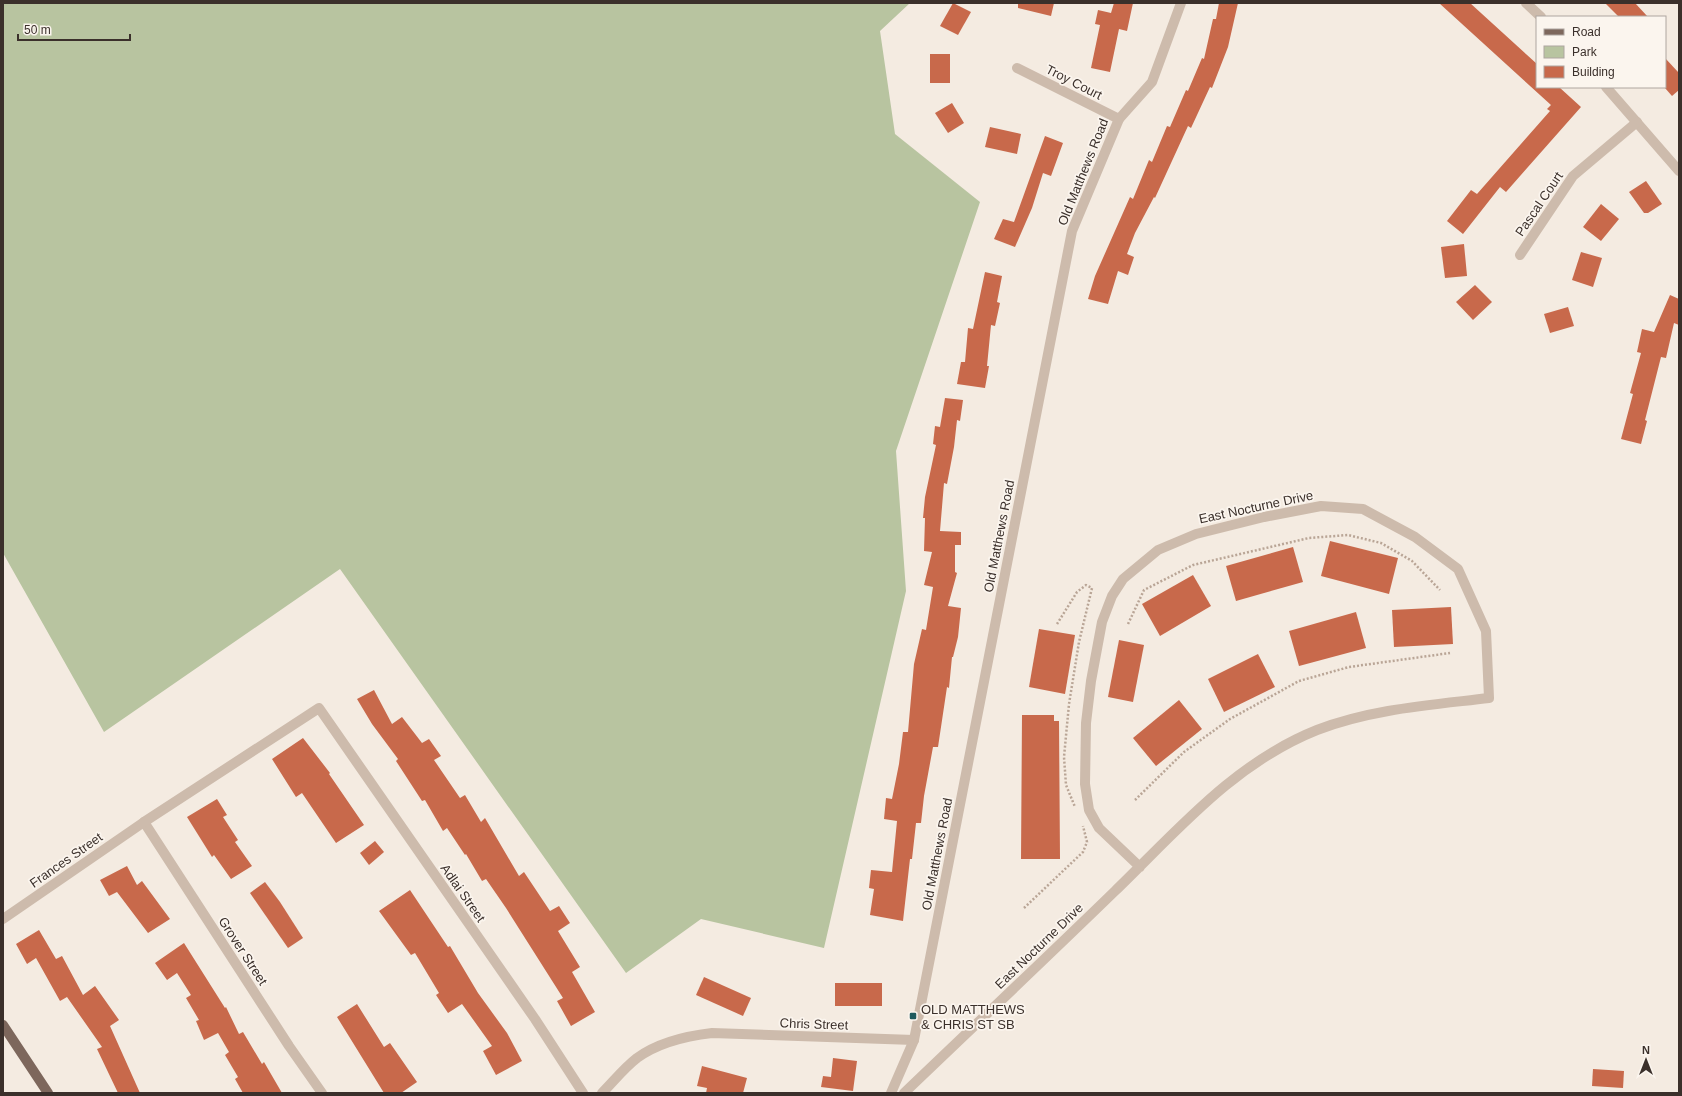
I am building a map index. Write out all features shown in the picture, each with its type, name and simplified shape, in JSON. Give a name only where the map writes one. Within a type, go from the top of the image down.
[{"type":"main road","points":[[3,1025],[48,1093]]},
{"type":"street","name":"Old Matthews Road","points":[[891,1093],[914,1040],[1072,231],[1118,119],[1152,82],[1182,3]]},
{"type":"street","points":[[1526,3],[1540,16]]},
{"type":"street","name":"Troy Court","points":[[1017,68],[1118,119]]},
{"type":"street","points":[[1607,88],[1679,172]]},
{"type":"street","name":"Pascal Court","points":[[1520,255],[1573,176],[1636,122]]},
{"type":"street","name":"East Nocturne Drive","points":[[904,1093],[1140,867],[1184,822],[1225,785],[1255,764],[1288,744],[1330,726],[1382,712],[1488,698],[1486,631],[1458,569],[1415,537],[1362,509],[1321,506],[1264,517],[1196,534],[1158,550],[1123,579],[1112,596],[1102,622],[1091,681],[1086,723],[1086,784],[1089,810],[1099,828],[1140,867]]},
{"type":"street","name":"Frances Street","points":[[3,919],[144,822],[319,708]]},
{"type":"street","name":"Adlai Street","points":[[319,708],[535,1019],[584,1093]]},
{"type":"street","name":"Grover Street","points":[[144,822],[289,1046],[322,1093]]},
{"type":"street","name":"Chris Street","points":[[602,1093],[637,1058],[666,1043],[688,1036],[712,1034],[914,1040]]},
{"type":"path","points":[[1128,624],[1144,590],[1193,565],[1309,538],[1348,535],[1381,542],[1412,561],[1440,590]]},
{"type":"path","points":[[1057,624],[1077,592],[1086,585],[1092,588],[1079,642],[1068,704],[1064,757],[1066,785],[1076,810]]},
{"type":"path","points":[[1135,800],[1190,748],[1230,719],[1299,681],[1349,667],[1450,653]]},
{"type":"path","points":[[1024,908],[1083,852],[1088,842],[1082,822]]},
{"type":"green space","points":[[3,3],[910,3],[880,31],[895,134],[980,202],[896,451],[906,591],[824,948],[701,919],[626,973],[340,569],[104,732],[3,553]]},
{"type":"building","points":[[953,3],[971,12],[958,35],[940,26]]},
{"type":"building","points":[[1018,3],[1054,3],[1051,16],[1018,8]]},
{"type":"building","points":[[1114,3],[1133,3],[1127,31],[1119,29],[1110,72],[1091,68],[1100,25],[1095,24],[1098,10],[1111,13]]},
{"type":"building","points":[[1219,3],[1238,3],[1228,47],[1212,88],[1210,87],[1191,128],[1188,126],[1155,198],[1154,197],[1135,233],[1127,254],[1134,257],[1128,275],[1118,271],[1108,304],[1088,299],[1095,276],[1130,197],[1133,199],[1149,160],[1152,162],[1167,126],[1170,127],[1202,58],[1204,59],[1213,19],[1216,19]]},
{"type":"building","points":[[1439,3],[1470,3],[1536,63],[1536,88],[1560,88],[1581,107],[1506,192],[1500,187],[1463,234],[1447,221],[1471,190],[1477,194],[1550,111],[1547,109],[1551,105]]},
{"type":"building","points":[[1605,3],[1635,3],[1647,16],[1618,16]]},
{"type":"building","points":[[930,54],[950,54],[950,83],[930,83]]},
{"type":"building","points":[[1666,59],[1679,73],[1679,90],[1672,96],[1665,88]]},
{"type":"building","points":[[952,103],[964,123],[948,133],[935,113]]},
{"type":"building","points":[[990,127],[1021,134],[1017,154],[985,147]]},
{"type":"building","points":[[1045,136],[1063,143],[1051,176],[1043,173],[1032,208],[1015,247],[994,239],[1003,219],[1014,222]]},
{"type":"building","points":[[1646,181],[1662,204],[1648,213],[1644,213],[1629,192]]},
{"type":"building","points":[[1601,204],[1619,219],[1601,241],[1583,227]]},
{"type":"building","points":[[1464,244],[1467,276],[1445,278],[1441,247]]},
{"type":"building","points":[[1581,252],[1602,258],[1593,287],[1572,280]]},
{"type":"building","points":[[985,272],[1002,276],[997,302],[1000,303],[995,326],[991,325],[987,366],[989,366],[985,388],[957,384],[961,362],[965,362],[968,328],[973,329]]},
{"type":"building","points":[[1475,285],[1492,302],[1473,320],[1456,302]]},
{"type":"building","points":[[1670,295],[1679,299],[1679,325],[1674,323],[1666,358],[1661,357],[1645,420],[1647,421],[1641,444],[1621,439],[1633,394],[1630,393],[1641,353],[1637,352],[1642,329],[1654,332]]},
{"type":"building","points":[[1568,307],[1574,326],[1550,333],[1544,314]]},
{"type":"building","points":[[945,398],[963,400],[960,421],[957,420],[954,447],[947,484],[944,483],[940,531],[961,532],[961,545],[955,545],[955,572],[957,573],[948,606],[961,608],[958,637],[952,657],[949,688],[947,687],[938,747],[933,747],[924,796],[921,823],[916,823],[912,859],[910,859],[903,921],[870,915],[874,889],[869,888],[871,870],[892,872],[897,821],[884,819],[886,798],[892,799],[899,764],[903,732],[908,732],[914,664],[922,629],[926,630],[933,587],[924,585],[932,552],[924,551],[925,518],[923,518],[925,497],[936,445],[933,444],[935,426],[940,427]]},
{"type":"building","points":[[1330,541],[1398,558],[1389,594],[1321,576]]},
{"type":"building","points":[[1293,547],[1303,582],[1236,601],[1226,566]]},
{"type":"building","points":[[1193,575],[1211,606],[1160,636],[1142,604]]},
{"type":"building","points":[[1451,607],[1453,644],[1394,647],[1392,610]]},
{"type":"building","points":[[1356,612],[1366,648],[1299,666],[1289,631]]},
{"type":"building","points":[[1039,629],[1075,635],[1065,694],[1029,687]]},
{"type":"building","points":[[1119,640],[1144,645],[1133,702],[1108,697]]},
{"type":"building","points":[[1258,654],[1275,687],[1224,712],[1208,679]]},
{"type":"building","points":[[374,690],[392,724],[402,717],[422,743],[429,739],[441,756],[434,760],[460,798],[465,795],[481,822],[485,818],[519,876],[524,872],[550,911],[559,906],[570,923],[558,931],[580,967],[572,972],[595,1012],[571,1026],[557,1001],[563,998],[506,908],[486,879],[482,881],[466,854],[465,855],[447,828],[443,831],[425,800],[422,801],[396,761],[398,759],[372,724],[357,699]]},
{"type":"building","points":[[1179,700],[1202,729],[1156,766],[1133,738]]},
{"type":"building","points":[[1022,715],[1054,715],[1054,721],[1059,721],[1060,859],[1021,859]]},
{"type":"building","points":[[303,738],[330,773],[329,774],[364,825],[336,843],[302,793],[296,797],[272,759]]},
{"type":"building","points":[[217,799],[227,815],[223,817],[238,840],[235,842],[252,866],[231,879],[214,855],[212,857],[187,817]]},
{"type":"building","points":[[375,841],[384,852],[369,865],[360,853]]},
{"type":"building","points":[[127,866],[137,885],[142,881],[170,919],[148,933],[117,892],[109,896],[100,880]]},
{"type":"building","points":[[265,882],[303,938],[288,948],[250,893]]},
{"type":"building","points":[[410,890],[448,947],[450,946],[478,993],[507,1033],[522,1061],[496,1075],[483,1051],[492,1046],[462,1004],[448,1013],[436,995],[439,993],[415,953],[411,955],[379,911]]},
{"type":"building","points":[[39,930],[56,959],[62,956],[83,995],[95,986],[119,1020],[110,1026],[140,1093],[118,1093],[97,1049],[102,1047],[67,997],[60,1001],[36,958],[27,964],[16,944]]},
{"type":"building","points":[[184,943],[225,1008],[226,1007],[239,1034],[243,1032],[262,1064],[264,1062],[282,1093],[243,1093],[235,1079],[238,1077],[225,1055],[229,1052],[218,1033],[204,1040],[196,1021],[199,1020],[186,998],[191,995],[177,973],[167,980],[155,963]]},
{"type":"building","points":[[704,977],[751,998],[743,1016],[696,995]]},
{"type":"building","points":[[835,983],[882,983],[882,1006],[835,1006]]},
{"type":"building","points":[[357,1004],[384,1047],[390,1043],[417,1082],[401,1093],[384,1093],[337,1017]]},
{"type":"building","points":[[833,1058],[857,1061],[853,1091],[821,1087],[823,1076],[831,1077]]},
{"type":"building","points":[[702,1066],[747,1078],[743,1093],[706,1093],[707,1088],[697,1086]]},
{"type":"building","points":[[1593,1069],[1624,1071],[1623,1088],[1592,1086]]},
{"type":"place","name":"OLD MATTHEWS & CHRIS ST SB","points":[[913,1016]]}]
